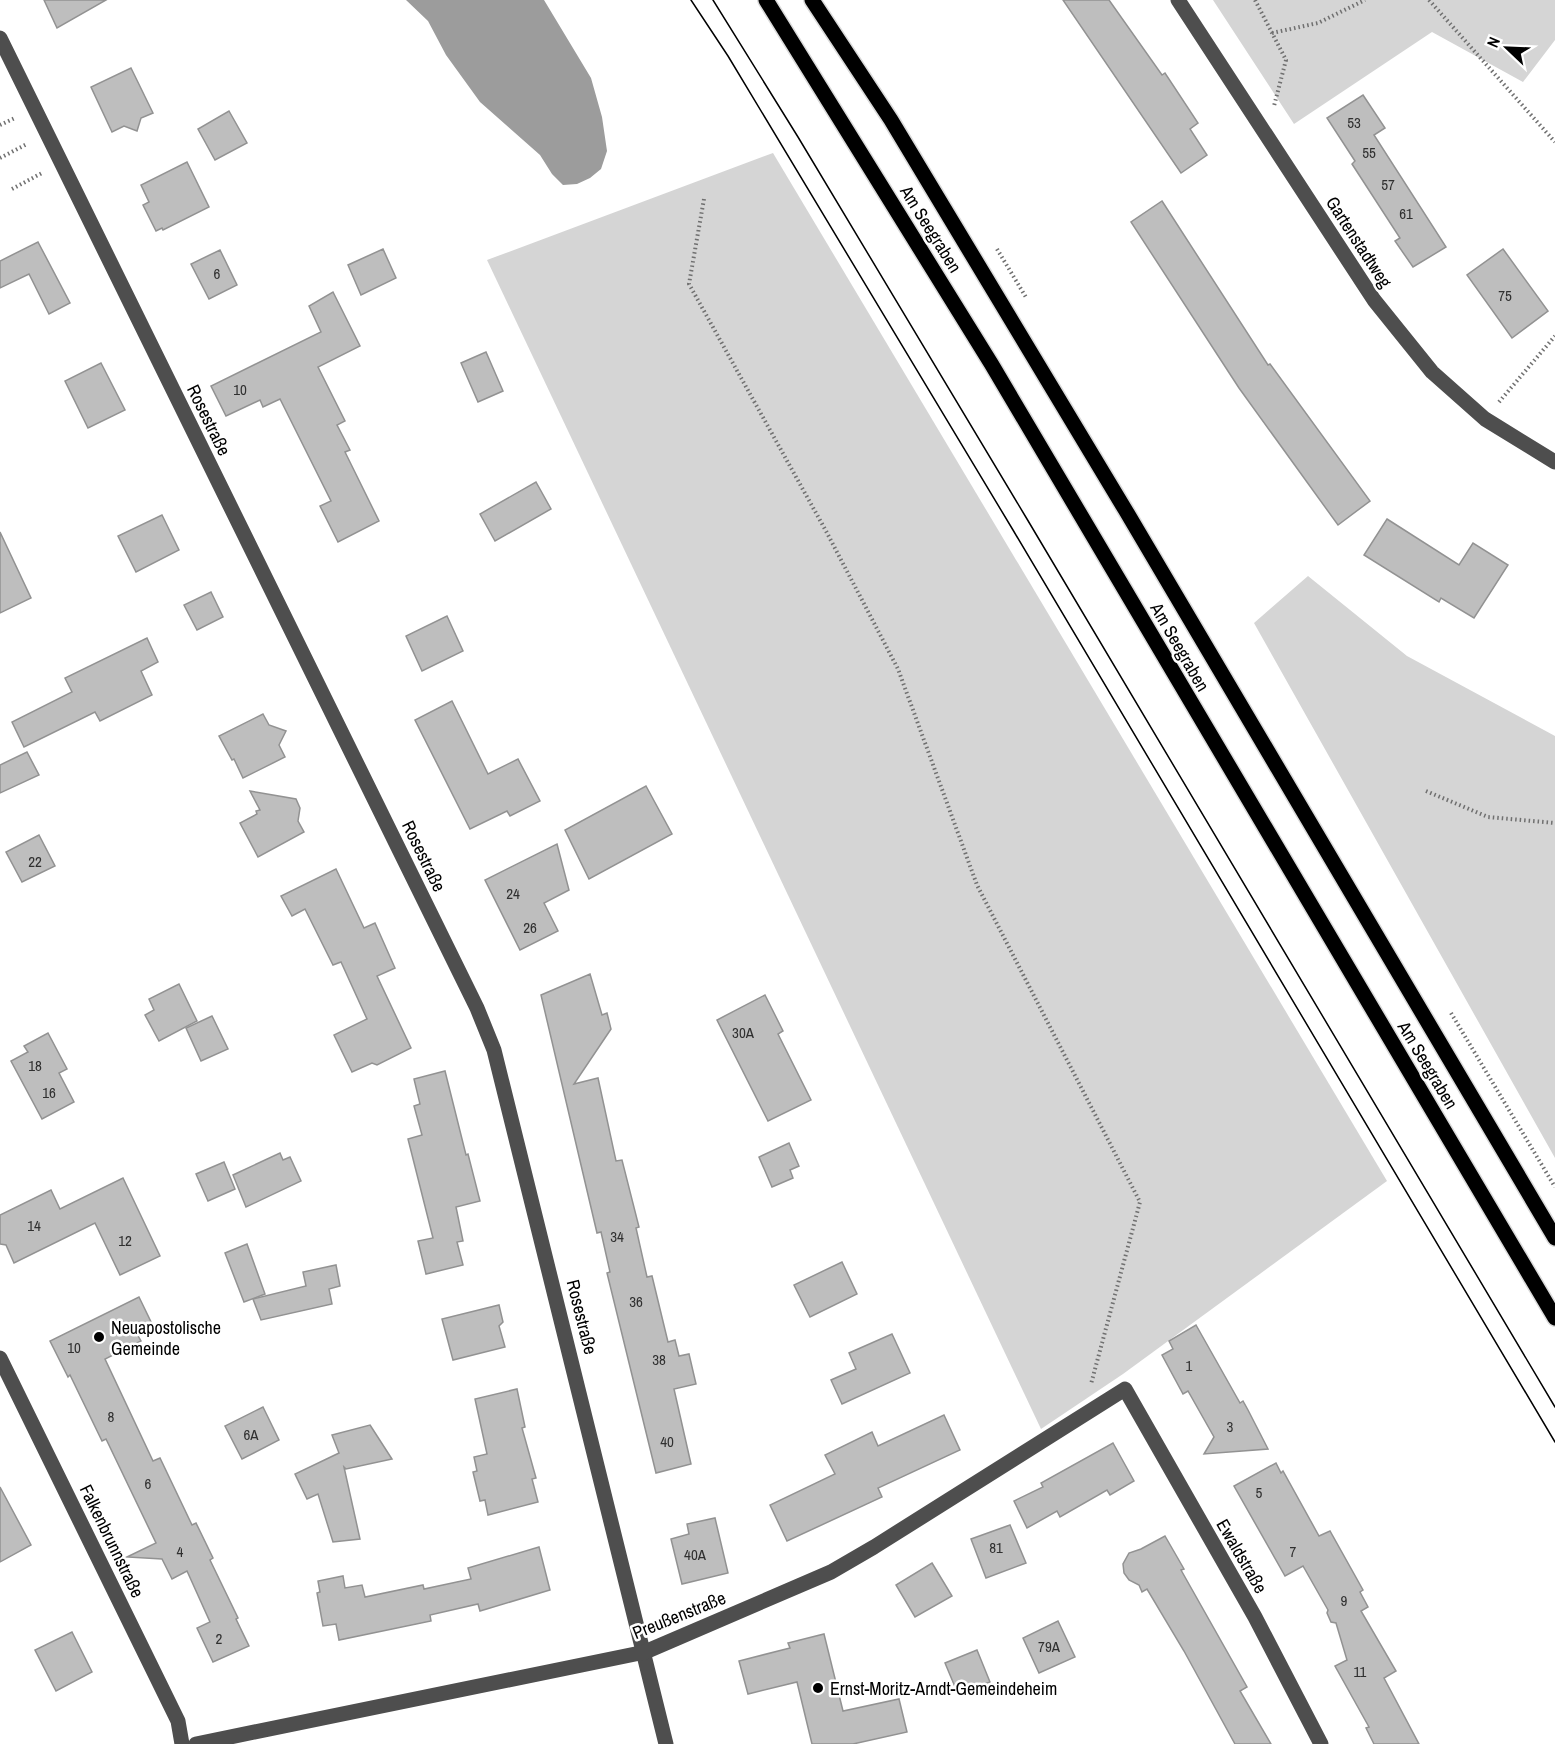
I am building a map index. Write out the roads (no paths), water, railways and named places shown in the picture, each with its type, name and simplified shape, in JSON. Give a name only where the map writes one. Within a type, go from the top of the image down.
[{"type":"main road","name":"Am Seegraben","points":[[766,0],[992,365],[1555,1317]]},
{"type":"main road","name":"Am Seegraben","points":[[812,0],[891,120],[1132,522],[1555,1238]]},
{"type":"street","name":"Gartenstadtweg","points":[[1178,0],[1374,300],[1432,372],[1485,419],[1555,462]]},
{"type":"street","name":"Rosestraße","points":[[0,38],[477,1008],[494,1050],[666,1744]]},
{"type":"street","name":"Falkenbrunnstraße","points":[[0,1358],[178,1721],[182,1744]]},
{"type":"street","name":"Preußenstraße","points":[[196,1744],[645,1652],[831,1572],[1125,1389]]},
{"type":"street","name":"Ewaldstraße","points":[[1125,1389],[1255,1617],[1321,1744]]},
{"type":"tram line","points":[[691,0],[728,56],[1013,530],[1555,1442]]},
{"type":"tram line","points":[[713,0],[798,137],[1027,519],[1555,1407]]},
{"type":"place","name":"Neuapostolische Gemeinde","points":[[99,1337]]},
{"type":"place","name":"Ernst-Moritz-Arndt-Gemeindeheim","points":[[818,1688]]}]
